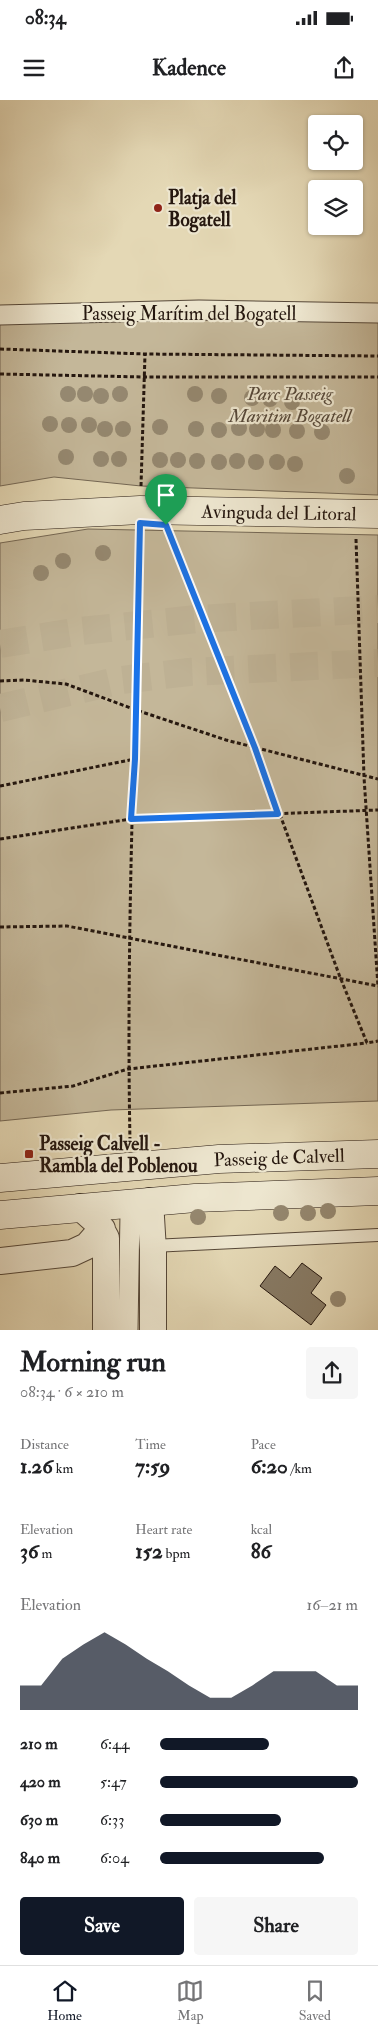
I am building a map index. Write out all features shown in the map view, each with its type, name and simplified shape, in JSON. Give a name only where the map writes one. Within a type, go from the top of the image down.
[{"type":"main road","name":"Avinguda del Litoral","points":[[0,520],[24,516],[140,510],[378,514]]},
{"type":"main road","name":"Passeig de Calvell","points":[[0,1178],[209,1160],[378,1154]]},
{"type":"main road","name":"Passeig de Calvell","points":[[0,1215],[80,1207],[140,1207],[277,1194],[378,1191]]},
{"type":"street","name":"Passeig Marítim del Bogatell","points":[[0,315],[199,310],[378,313]]},
{"type":"street","points":[[80,1207],[90,1214],[102,1229],[106,1238],[106,1330]]},
{"type":"street","points":[[140,1207],[152,1246],[153,1330]]},
{"type":"street","points":[[128,1330],[140,1207]]},
{"type":"street","points":[[0,1261],[72,1253],[87,1246],[102,1229]]},
{"type":"lane","points":[[152,1246],[378,1235]]},
{"type":"path","points":[[0,349],[145,354],[378,356]]},
{"type":"path","points":[[141,486],[145,354]]},
{"type":"path","points":[[0,374],[144,377],[378,377]]},
{"type":"path","points":[[130,1139],[128,1069],[129,937],[140,533]]},
{"type":"path","points":[[170,534],[255,748],[340,978],[367,1043]]},
{"type":"path","points":[[0,927],[67,926],[378,986],[364,776],[356,538]]},
{"type":"path","points":[[0,681],[66,684],[136,710],[255,748],[378,779]]},
{"type":"path","points":[[0,786],[135,759]]},
{"type":"path","points":[[0,840],[131,819],[378,810]]},
{"type":"path","points":[[0,1093],[73,1086],[128,1069],[378,1041]]},
{"type":"green space","name":"Parc Passeig Maritim Bogatell","points":[[0,315],[378,316],[378,495],[141,486],[54,477],[0,486]]},
{"type":"green space","points":[[88,529],[378,535],[378,1101],[111,1110],[0,1121],[0,543]]},
{"type":"building","points":[[302,1263],[322,1278],[311,1293],[326,1305],[311,1325],[260,1286],[275,1266],[290,1278]]},
{"type":"tunnel","points":[[0,644],[81,631],[197,619],[378,609]]},
{"type":"tunnel","points":[[0,708],[121,680],[189,672],[378,663]]},
{"type":"place","name":"Platja del Bogatell","points":[[158,208]]},
{"type":"place","name":"Passeig Calvell - Rambla del Poblenou","points":[[29,1154]]},
{"type":"route","points":[[140,523],[166,525],[255,748],[278,814],[131,819],[135,759],[140,523]]}]
